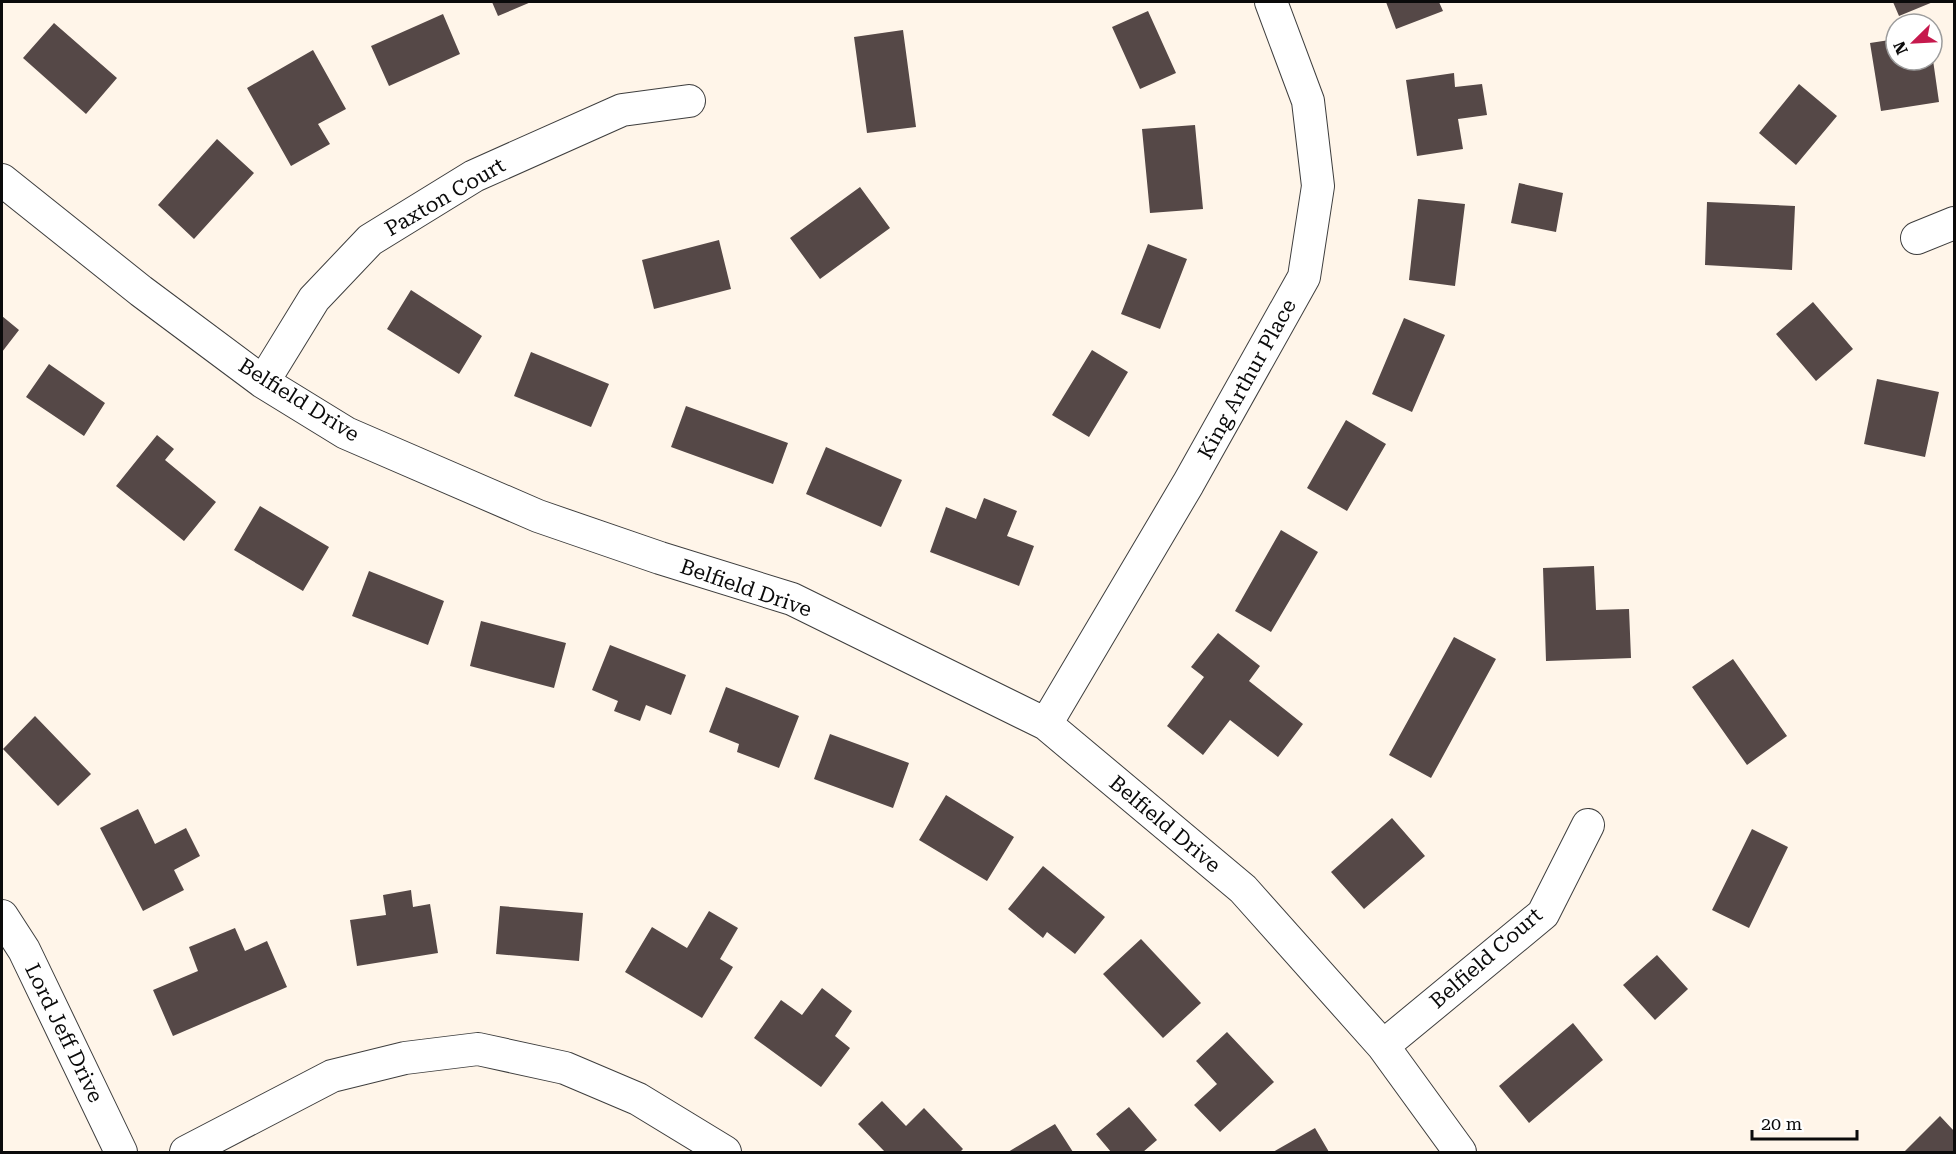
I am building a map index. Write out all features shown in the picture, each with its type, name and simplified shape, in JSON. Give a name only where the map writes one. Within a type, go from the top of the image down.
[{"type":"street","name":"King Arthur Place","points":[[1046,724],[1188,484],[1304,277],[1318,186],[1308,101],[1271,2]]},
{"type":"street","name":"Paxton Court","points":[[263,382],[314,298],[370,240],[474,176],[622,110],[689,101]]},
{"type":"street","name":"Belfield Drive","points":[[2,180],[141,291],[263,382],[346,433],[538,516],[660,558],[792,599],[1046,724],[1244,889],[1383,1046],[1460,1152]]},
{"type":"street","points":[[1917,238],[1954,223]]},
{"type":"street","name":"Belfield Court","points":[[1383,1046],[1543,914],[1588,825]]},
{"type":"street","name":"Lord Jeff Drive","points":[[2,916],[24,950],[121,1152]]},
{"type":"street","points":[[186,1152],[332,1076],[405,1058],[478,1049],[565,1068],[638,1100],[725,1152]]},
{"type":"building","points":[[492,2],[531,2],[498,16]]},
{"type":"building","points":[[1386,2],[1439,2],[1443,11],[1396,29]]},
{"type":"building","points":[[1893,2],[1933,2],[1909,12],[1897,12]]},
{"type":"building","points":[[1148,11],[1176,73],[1140,89],[1112,27]]},
{"type":"building","points":[[443,14],[460,54],[389,86],[371,46]]},
{"type":"building","points":[[54,23],[117,78],[86,114],[23,58]]},
{"type":"building","points":[[903,30],[916,127],[867,133],[854,37]]},
{"type":"building","points":[[1884,41],[1884,72],[1935,72],[1939,102],[1881,111],[1870,43]]},
{"type":"building","points":[[313,50],[346,109],[318,124],[330,144],[291,166],[247,88]]},
{"type":"building","points":[[1454,73],[1455,87],[1482,84],[1487,115],[1458,119],[1463,149],[1417,156],[1406,80]]},
{"type":"building","points":[[1799,84],[1837,116],[1796,165],[1759,133]]},
{"type":"building","points":[[1195,125],[1203,209],[1150,213],[1142,129]]},
{"type":"building","points":[[217,139],[254,173],[194,239],[158,205]]},
{"type":"building","points":[[1519,183],[1563,193],[1556,232],[1511,223]]},
{"type":"building","points":[[860,187],[890,228],[820,279],[790,238]]},
{"type":"building","points":[[1418,199],[1465,204],[1455,286],[1409,280]]},
{"type":"building","points":[[1707,202],[1795,206],[1792,270],[1705,265]]},
{"type":"building","points":[[719,240],[731,289],[654,309],[642,260]]},
{"type":"building","points":[[1148,244],[1187,259],[1160,329],[1121,314]]},
{"type":"building","points":[[411,290],[482,336],[459,374],[387,329]]},
{"type":"building","points":[[1813,302],[1853,349],[1816,381],[1776,334]]},
{"type":"building","points":[[2,316],[19,330],[2,352]]},
{"type":"building","points":[[1404,318],[1445,335],[1412,412],[1372,394]]},
{"type":"building","points":[[1092,350],[1128,372],[1089,437],[1052,415]]},
{"type":"building","points":[[531,352],[609,384],[591,427],[514,396]]},
{"type":"building","points":[[49,364],[105,403],[84,436],[26,397]]},
{"type":"building","points":[[1877,379],[1939,392],[1925,457],[1864,444]]},
{"type":"building","points":[[686,406],[788,443],[773,484],[671,447]]},
{"type":"building","points":[[1346,420],[1386,444],[1347,511],[1307,488]]},
{"type":"building","points":[[157,435],[174,449],[165,460],[216,502],[184,541],[116,486]]},
{"type":"building","points":[[826,447],[902,480],[881,527],[806,494]]},
{"type":"building","points":[[984,498],[1017,511],[1007,536],[1034,546],[1019,586],[930,552],[946,507],[976,519]]},
{"type":"building","points":[[260,506],[329,547],[303,591],[234,550]]},
{"type":"building","points":[[1281,530],[1318,552],[1271,632],[1235,611]]},
{"type":"building","points":[[1594,566],[1596,610],[1629,609],[1631,658],[1546,661],[1543,568]]},
{"type":"building","points":[[369,571],[444,601],[428,645],[352,616]]},
{"type":"building","points":[[481,621],[566,643],[554,688],[470,666]]},
{"type":"building","points":[[1218,633],[1260,666],[1249,681],[1303,724],[1278,757],[1230,720],[1203,755],[1167,726],[1204,677],[1191,667]]},
{"type":"building","points":[[1454,637],[1496,659],[1431,778],[1389,755]]},
{"type":"building","points":[[610,645],[686,675],[671,715],[646,705],[640,721],[614,711],[618,701],[592,690]]},
{"type":"building","points":[[1733,659],[1787,736],[1747,765],[1692,687]]},
{"type":"building","points":[[726,687],[799,716],[779,768],[737,752],[739,744],[709,732]]},
{"type":"building","points":[[35,716],[91,774],[58,806],[3,749]]},
{"type":"building","points":[[830,734],[909,763],[893,808],[814,779]]},
{"type":"building","points":[[946,795],[1014,837],[987,881],[919,840]]},
{"type":"building","points":[[138,809],[155,844],[186,828],[200,856],[174,870],[184,890],[143,911],[100,828]]},
{"type":"building","points":[[1392,818],[1425,856],[1364,909],[1331,872]]},
{"type":"building","points":[[1752,829],[1788,847],[1749,928],[1712,910]]},
{"type":"building","points":[[1043,866],[1105,917],[1075,954],[1047,932],[1043,938],[1008,909]]},
{"type":"building","points":[[411,890],[413,907],[430,904],[438,953],[357,966],[350,920],[386,915],[383,895]]},
{"type":"building","points":[[500,906],[583,913],[579,961],[496,954]]},
{"type":"building","points":[[709,911],[738,928],[720,959],[733,967],[702,1018],[625,972],[652,927],[687,948]]},
{"type":"building","points":[[235,928],[245,951],[267,941],[287,987],[173,1036],[153,990],[198,971],[189,947]]},
{"type":"building","points":[[1141,939],[1201,1003],[1163,1038],[1103,974]]},
{"type":"building","points":[[1657,955],[1688,989],[1655,1020],[1623,985]]},
{"type":"building","points":[[822,988],[852,1011],[835,1036],[850,1048],[821,1087],[754,1038],[781,1000],[802,1015]]},
{"type":"building","points":[[1573,1023],[1603,1060],[1529,1123],[1499,1086]]},
{"type":"building","points":[[1227,1032],[1274,1082],[1220,1132],[1194,1105],[1217,1084],[1196,1061]]},
{"type":"building","points":[[882,1101],[906,1126],[924,1108],[963,1149],[960,1152],[885,1152],[858,1124]]},
{"type":"building","points":[[1129,1107],[1157,1140],[1143,1152],[1111,1152],[1096,1134]]},
{"type":"building","points":[[1940,1116],[1954,1131],[1954,1152],[1904,1152]]},
{"type":"building","points":[[1055,1124],[1073,1152],[1008,1152]]},
{"type":"building","points":[[1315,1128],[1329,1152],[1273,1152]]}]
